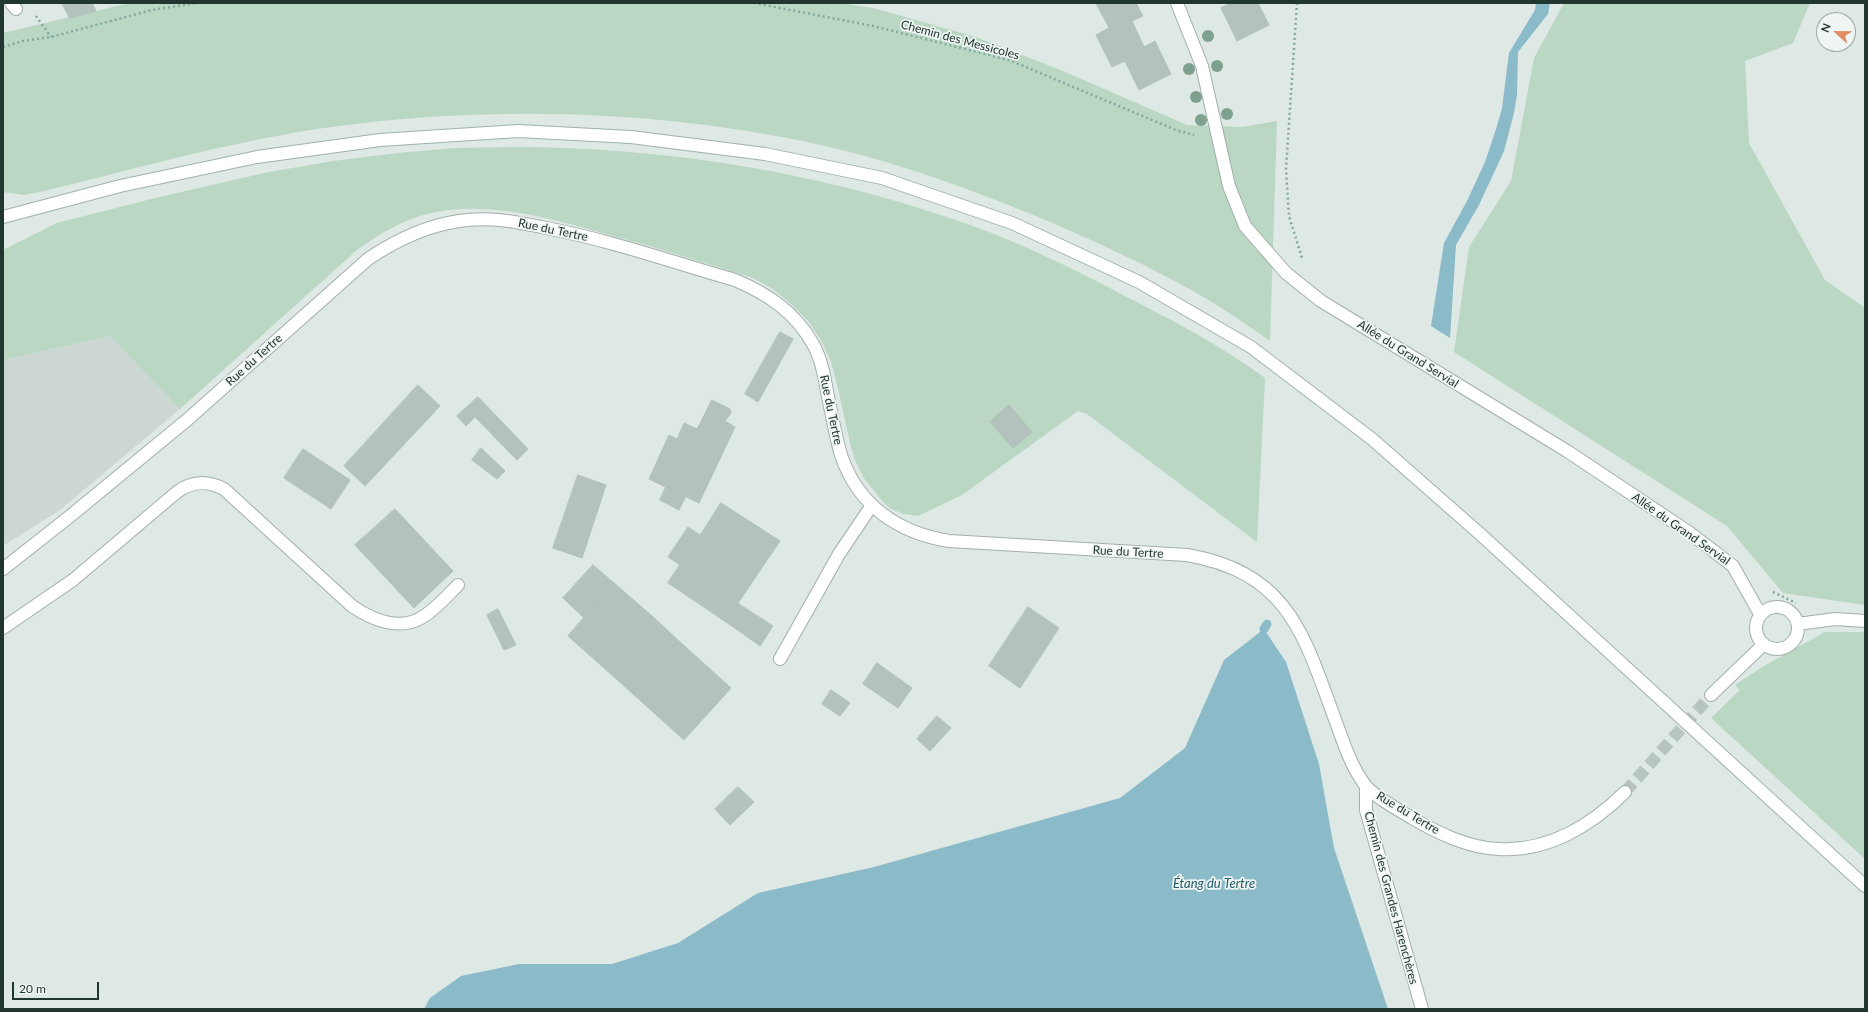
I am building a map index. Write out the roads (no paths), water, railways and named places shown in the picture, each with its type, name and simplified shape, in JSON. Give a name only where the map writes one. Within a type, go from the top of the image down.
[{"type":"street","name":"Allée du Grand Servial","points":[[1177,3],[1202,66],[1229,186],[1245,226],[1286,274],[1321,301],[1567,451],[1690,533],[1733,566],[1760,614]]},
{"type":"street","points":[[3,217],[120,186],[256,157],[380,140],[518,131],[631,137],[765,154],[882,178],[1012,223],[1139,282],[1251,347],[1372,439],[1479,533],[1865,886]]},
{"type":"street","name":"Rue du Tertre","points":[[3,568],[70,517],[187,420],[368,259],[409,235],[432,227],[459,221],[487,219],[515,222],[581,235],[735,280],[756,289],[776,301],[793,316],[813,344],[820,360],[841,455],[849,473],[859,490],[872,505],[888,519],[907,530],[927,538],[949,541],[1187,556],[1222,564],[1248,576],[1266,589],[1282,604],[1295,622],[1306,642],[1349,759],[1366,786],[1393,807],[1432,830],[1453,839],[1476,846],[1500,850],[1538,844],[1568,834],[1588,824],[1601,815],[1625,792]]},
{"type":"street","points":[[3,628],[73,580],[177,492],[185,486],[196,483],[215,484],[224,489],[352,606],[366,616],[381,622],[394,623],[420,619],[432,610],[458,585]]},
{"type":"street","points":[[780,659],[838,554],[872,505]]},
{"type":"street","points":[[1772,607],[1786,609],[1791,612],[1798,624],[1796,639],[1784,648],[1777,650],[1763,645],[1758,640],[1756,634],[1756,620],[1760,614],[1772,607]]},
{"type":"street","points":[[1798,624],[1836,619],[1865,621]]},
{"type":"street","points":[[1711,696],[1763,645]]},
{"type":"street","name":"Chemin des Grandes Harenchères","points":[[1366,786],[1366,810],[1422,1009]]},
{"type":"water","points":[[1536,3],[1550,3],[1548,14],[1518,52],[1517,95],[1504,151],[1479,205],[1456,245],[1450,338],[1431,326],[1444,243],[1467,201],[1485,162],[1502,108],[1509,53],[1535,10]]},
{"type":"water","name":"Étang du Tertre","points":[[1264,629],[1286,662],[1319,764],[1334,848],[1388,1009],[424,1009],[430,998],[461,976],[519,964],[612,964],[678,943],[758,893],[874,867],[1120,798],[1185,748],[1224,660]]},
{"type":"waterway","points":[[1264,629],[1267,624]]},
{"type":"tunnel","points":[[1625,792],[1711,695]]}]
